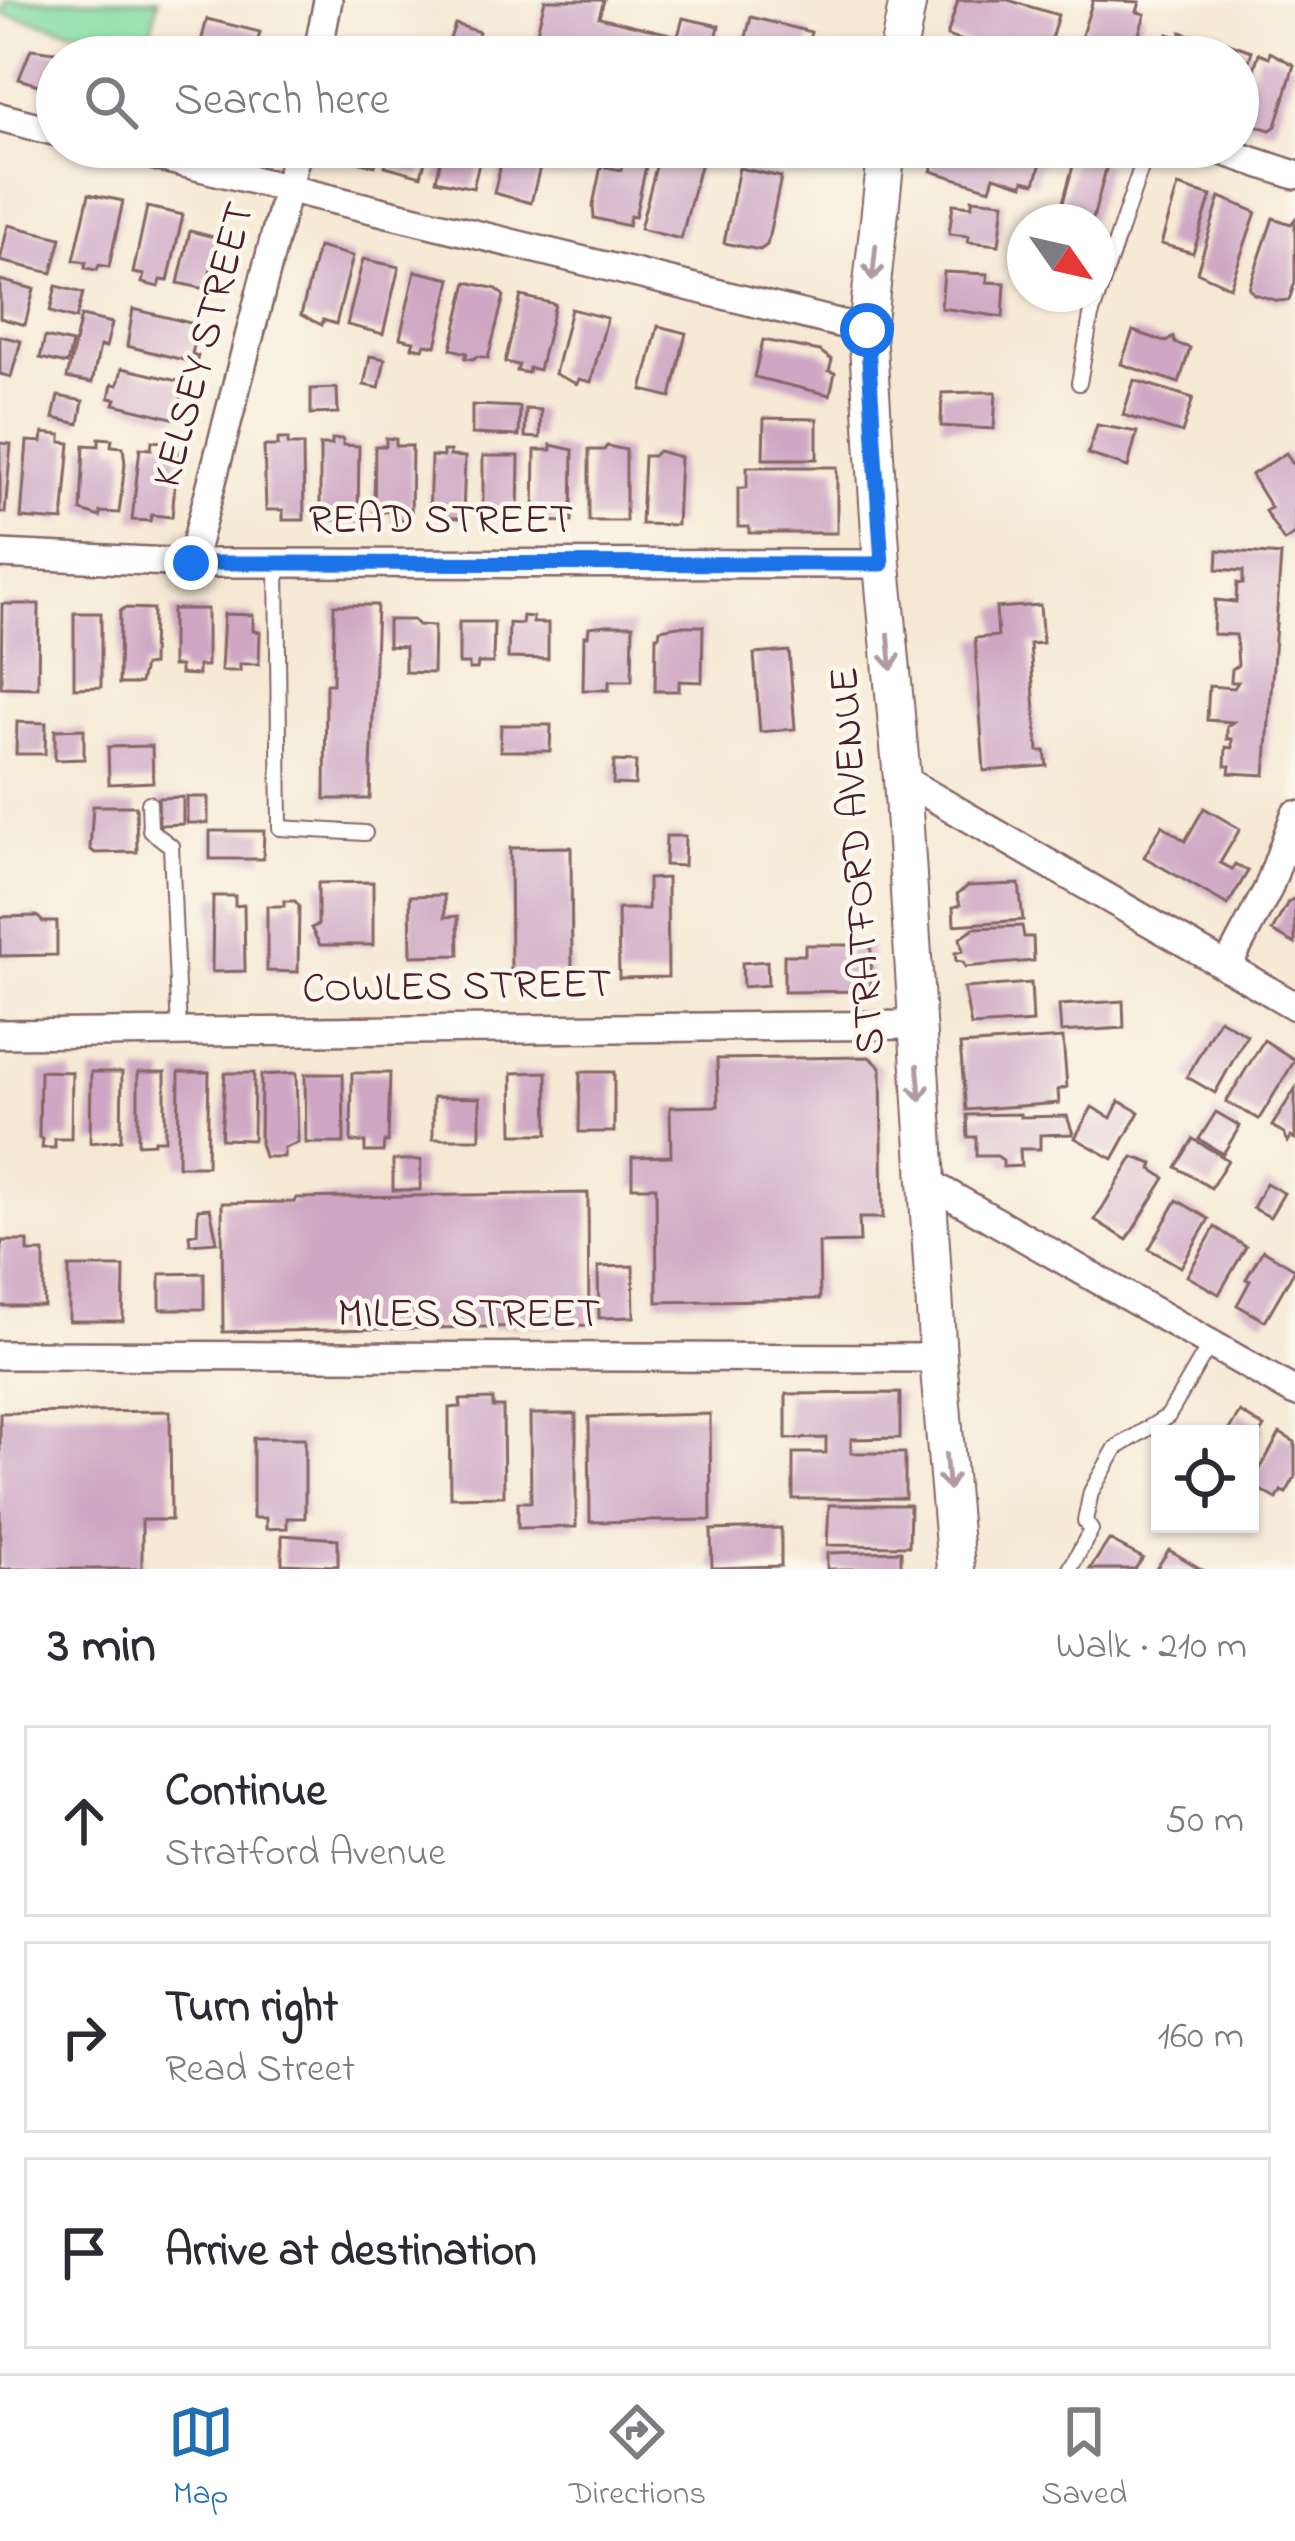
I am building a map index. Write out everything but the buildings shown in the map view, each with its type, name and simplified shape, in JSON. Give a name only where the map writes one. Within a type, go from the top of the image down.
[{"type":"main road","points":[[901,36],[908,0]]},
{"type":"main road","name":"STRATFORD AVENUE","points":[[885,168],[867,330],[956,1569]]},
{"type":"street","points":[[321,36],[328,0]]},
{"type":"street","points":[[0,117],[36,126]]},
{"type":"street","points":[[1259,163],[1295,175]]},
{"type":"street","points":[[202,168],[867,330]]},
{"type":"street","name":"KELSEY STREET","points":[[191,563],[294,168]]},
{"type":"street","name":"READ STREET","points":[[0,554],[191,563],[882,564]]},
{"type":"street","points":[[902,779],[1295,1006]]},
{"type":"street","points":[[1227,967],[1268,889],[1295,815]]},
{"type":"street","name":"COWLES STREET","points":[[0,1034],[914,1025]]},
{"type":"street","points":[[927,1182],[1295,1392]]},
{"type":"street","name":"MILES STREET","points":[[0,1355],[938,1358]]},
{"type":"lane","points":[[1079,382],[1090,316],[1141,168]]},
{"type":"lane","points":[[277,563],[280,828],[365,833]]},
{"type":"lane","points":[[149,803],[150,830],[172,846],[179,1033]]},
{"type":"lane","points":[[1070,1569],[1091,1530],[1085,1521],[1091,1492],[1116,1448],[1168,1416],[1210,1344]]},
{"type":"green space","points":[[6,0],[158,0],[150,36],[96,36],[3,14]]},
{"type":"route","points":[[191,563],[882,564],[867,330]]}]
